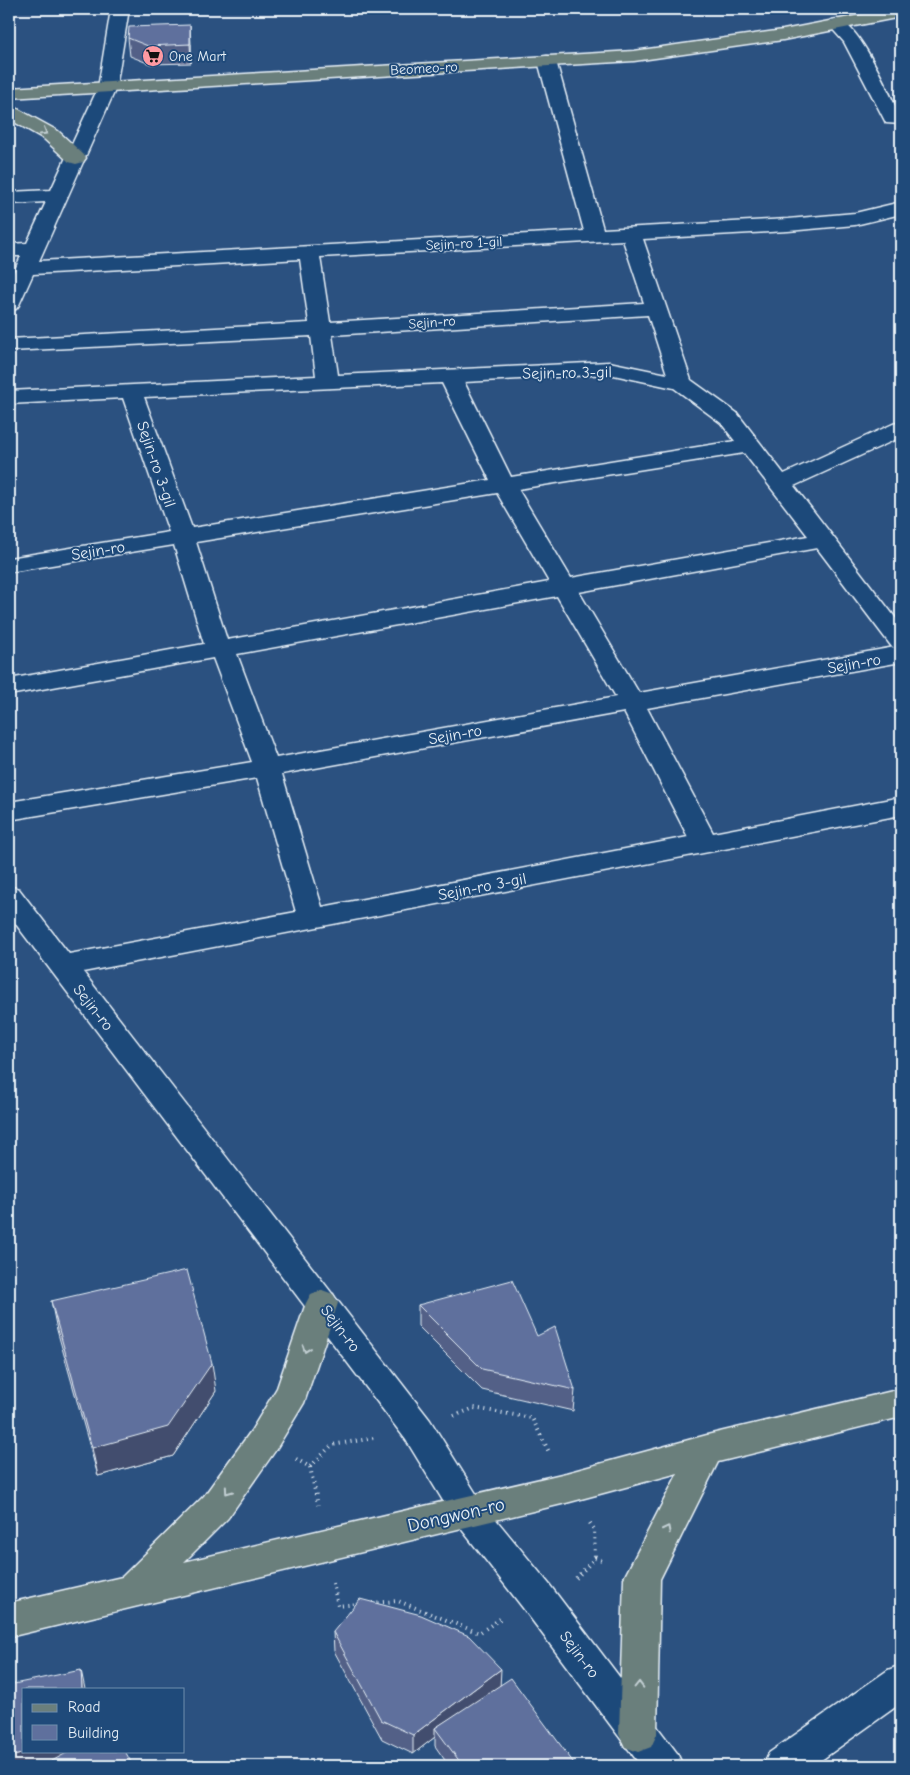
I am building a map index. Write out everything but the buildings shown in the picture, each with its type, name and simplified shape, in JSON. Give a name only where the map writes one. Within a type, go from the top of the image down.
[{"type":"main road","name":"Beomeo-ro","points":[[9,93],[634,56],[783,35],[901,12]]},
{"type":"main road","points":[[9,112],[51,135],[76,158]]},
{"type":"main road","points":[[132,1591],[216,1507],[263,1441],[292,1393],[322,1303]]},
{"type":"main road","name":"Dongwon-ro","points":[[9,1620],[468,1512],[707,1450],[901,1403]]},
{"type":"main road","points":[[638,1734],[642,1578],[707,1450]]},
{"type":"street","points":[[9,302],[107,88],[120,9]]},
{"type":"street","points":[[838,24],[852,40],[893,119],[901,118]]},
{"type":"street","points":[[547,61],[595,235]]},
{"type":"street","points":[[9,198],[58,195]]},
{"type":"street","name":"Sejin-ro 1-gil","points":[[25,268],[836,221],[855,219],[901,208]]},
{"type":"street","points":[[631,233],[681,383]]},
{"type":"street","points":[[9,250],[34,249]]},
{"type":"street","points":[[309,252],[328,382]]},
{"type":"street","name":"Sejin-ro","points":[[9,345],[320,329],[656,308]]},
{"type":"street","name":"Sejin-ro 3-gil","points":[[9,397],[609,368],[681,383],[729,418],[824,540],[897,629]]},
{"type":"street","points":[[450,376],[504,484],[632,703],[705,844]]},
{"type":"street","name":"Sejin-ro 3-gil","points":[[132,391],[183,537],[218,649],[226,656],[267,768],[312,919]]},
{"type":"street","points":[[780,484],[901,430]]},
{"type":"street","name":"Sejin-ro","points":[[9,565],[750,445]]},
{"type":"street","points":[[9,687],[824,540]]},
{"type":"street","name":"Sejin-ro","points":[[9,811],[267,768],[901,654]]},
{"type":"street","name":"Sejin-ro 3-gil","points":[[63,966],[705,844],[897,812]]},
{"type":"street","name":"Sejin-ro","points":[[9,896],[418,1430],[468,1512],[536,1596],[638,1734],[664,1766]]},
{"type":"street","points":[[782,1766],[901,1682]]},
{"type":"path","points":[[310,1467],[332,1445],[418,1430],[474,1408]]},
{"type":"path","points":[[263,1441],[310,1467]]},
{"type":"path","points":[[310,1467],[338,1606],[398,1601],[479,1633],[536,1596],[573,1581],[595,1558],[617,1564],[642,1578]]},
{"type":"place","name":"One Mart","points":[[153,56]]}]
